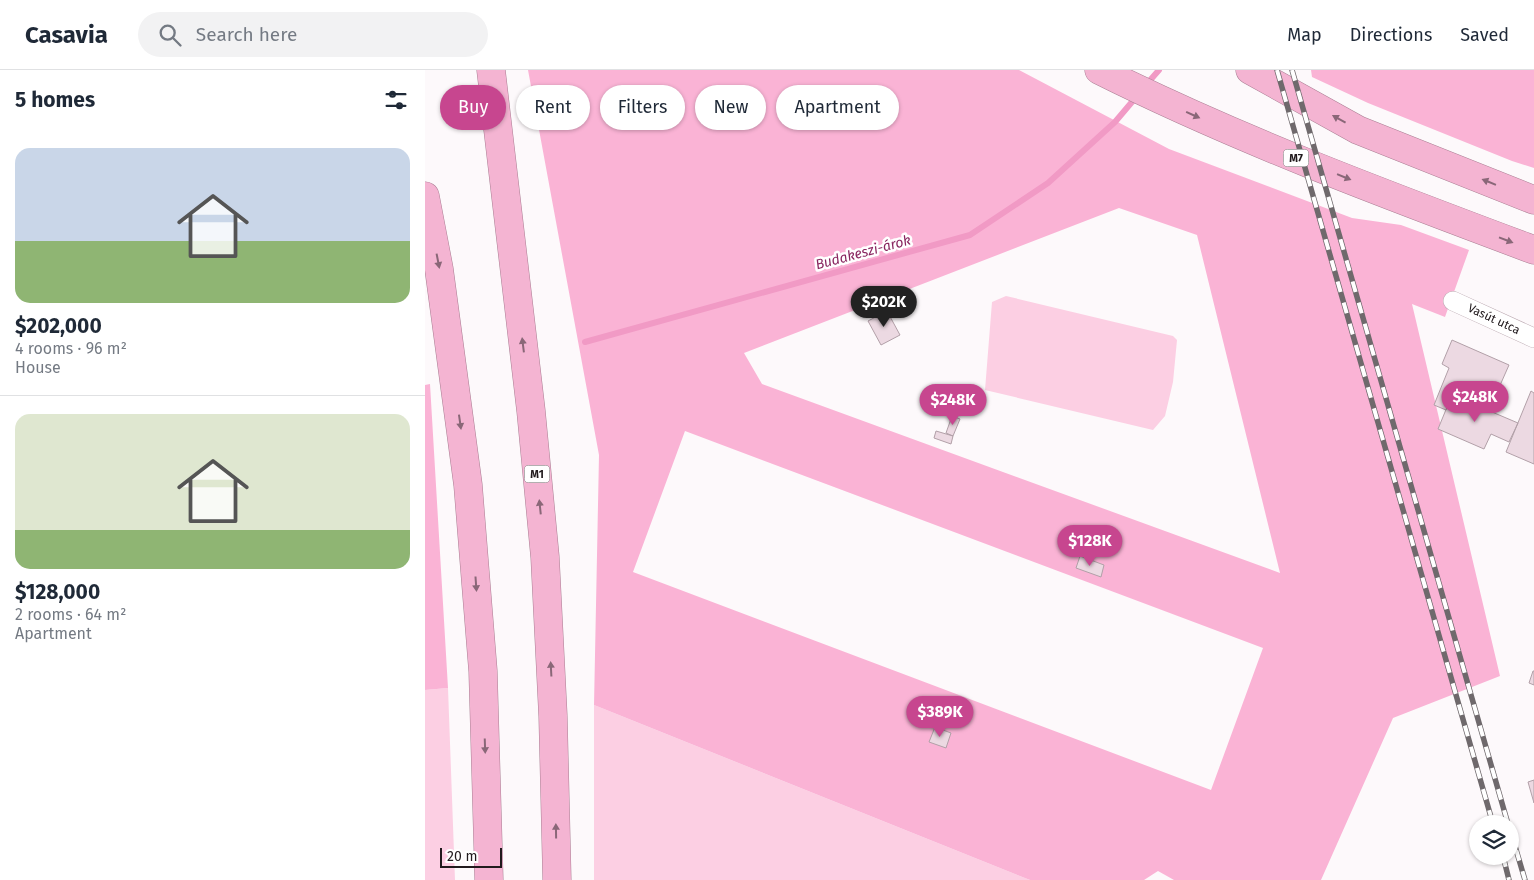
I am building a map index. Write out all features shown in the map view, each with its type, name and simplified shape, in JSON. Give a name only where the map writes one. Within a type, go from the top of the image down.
[{"type":"highway","name":"M1","points":[[491,70],[531,411],[545,557],[553,716],[557,880]]},
{"type":"highway","name":"M7","points":[[1099,70],[1138,90],[1241,136],[1534,250]]},
{"type":"highway","points":[[1250,70],[1358,130],[1534,200]]},
{"type":"highway","points":[[425,196],[439,269],[468,485],[483,671],[489,880]]},
{"type":"street","name":"Vasút utca","points":[[1453,301],[1534,338]]},
{"type":"shaded area","points":[[528,70],[1019,70],[1169,149],[1352,218],[1401,225],[1469,250],[1445,317],[1412,304],[1500,676],[1393,718],[1321,880],[1174,880],[1158,871],[1144,880],[1030,880],[594,705],[599,455],[539,130],[590,130],[590,85],[531,85]],"holes":[[[1119,208],[1197,235],[1280,573],[762,384],[744,353]],[[685,431],[1263,648],[1211,790],[633,572]]]},
{"type":"shaded area","points":[[1311,70],[1534,70],[1534,168],[1512,161],[1368,103],[1312,77]]},
{"type":"shaded area","points":[[1006,296],[1173,336],[1177,340],[1173,382],[1165,416],[1153,430],[985,390],[992,302]]},
{"type":"shaded area","points":[[430,384],[448,688],[425,690],[425,385]]},
{"type":"shaded area","points":[[448,688],[455,880],[425,880],[425,690]]},
{"type":"shaded area","points":[[594,705],[1030,880],[594,880]]},
{"type":"building","points":[[887,311],[900,335],[881,345],[868,321]]},
{"type":"building","points":[[1452,340],[1509,365],[1490,408],[1453,392],[1446,410],[1434,405],[1449,368],[1442,364]]},
{"type":"building","points":[[1531,391],[1534,393],[1534,464],[1506,452]]},
{"type":"building","points":[[1452,395],[1518,423],[1509,442],[1491,434],[1484,449],[1438,429]]},
{"type":"building","points":[[952,416],[960,419],[953,436],[946,433]]},
{"type":"building","points":[[936,431],[953,436],[951,444],[934,438]]},
{"type":"building","points":[[1080,556],[1104,565],[1101,577],[1076,568]]},
{"type":"building","points":[[1534,671],[1534,685],[1529,683]]},
{"type":"building","points":[[935,727],[951,733],[946,748],[929,742]]},
{"type":"building","points":[[1534,780],[1534,803],[1528,782]]},
{"type":"waterway","points":[[1145,86],[1159,70]]},
{"type":"waterway","name":"Budakeszi-árok","points":[[585,342],[970,235],[1048,183],[1115,122],[1137,96]]},
{"type":"railway","points":[[1277,70],[1490,815]]},
{"type":"railway","points":[[1292,70],[1505,815]]},
{"type":"railway","points":[[1519,860],[1525,880]]},
{"type":"railway","points":[[1505,865],[1509,880]]}]
